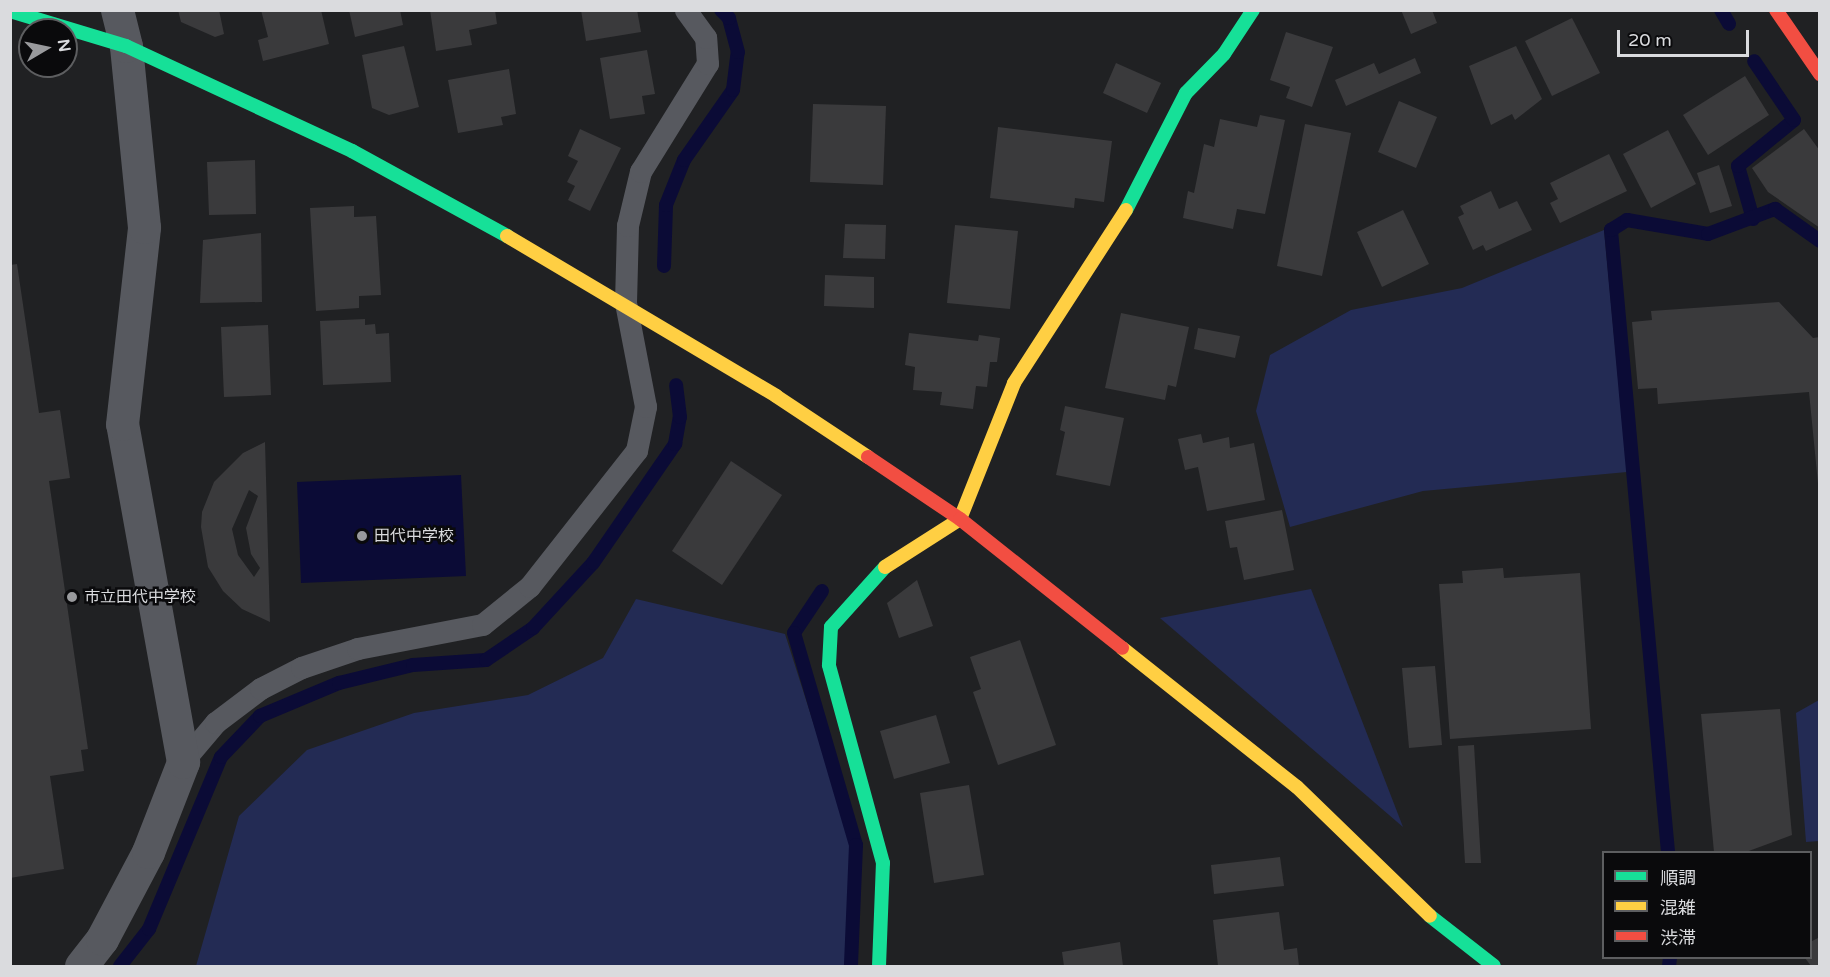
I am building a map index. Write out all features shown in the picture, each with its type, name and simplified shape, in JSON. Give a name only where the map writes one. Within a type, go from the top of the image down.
[{"type":"street","points":[[81,966],[102,939],[148,852],[183,762],[122,424],[144,227],[126,46],[117,10]]},
{"type":"street","points":[[879,966],[882,863],[829,665],[831,627],[877,572],[960,519],[1014,383],[1120,222],[1186,93],[1224,54],[1253,10]]},
{"type":"street","points":[[1776,10],[1820,74]]},
{"type":"street","points":[[10,11],[126,46],[352,151],[626,303],[960,519],[1297,787],[1450,935],[1494,966]]},
{"type":"lane","points":[[183,762],[216,723],[261,689],[358,649],[483,625],[530,587],[637,451],[646,407],[626,303],[628,226],[641,172],[708,64],[706,38],[686,10]]},
{"type":"shaded area","points":[[1604,230],[1627,472],[1423,491],[1290,527],[1256,411],[1270,355],[1351,310],[1462,288]]},
{"type":"shaded area","points":[[461,475],[466,576],[301,583],[297,482]]},
{"type":"shaded area","points":[[1311,589],[1403,827],[1160,618]]},
{"type":"shaded area","points":[[636,599],[785,634],[851,841],[850,966],[196,966],[239,816],[307,750],[414,713],[528,695],[603,658]]},
{"type":"shaded area","points":[[1819,700],[1819,841],[1806,842],[1796,713]]},
{"type":"building","points":[[178,10],[219,10],[224,34],[215,37],[181,22]]},
{"type":"building","points":[[261,10],[321,10],[329,44],[263,61],[258,40],[268,37]]},
{"type":"building","points":[[349,10],[400,10],[403,25],[355,37]]},
{"type":"building","points":[[430,10],[495,10],[497,24],[469,30],[472,45],[436,51]]},
{"type":"building","points":[[581,10],[637,10],[641,32],[586,41]]},
{"type":"building","points":[[1401,10],[1432,10],[1437,23],[1411,34]]},
{"type":"building","points":[[1572,18],[1600,73],[1552,96],[1525,41]]},
{"type":"building","points":[[1286,32],[1333,47],[1312,107],[1286,98],[1290,87],[1270,80]]},
{"type":"building","points":[[404,46],[419,107],[389,115],[372,108],[362,55]]},
{"type":"building","points":[[1516,46],[1542,99],[1515,120],[1512,114],[1491,125],[1469,66]]},
{"type":"building","points":[[647,50],[655,94],[642,96],[645,114],[610,119],[600,58]]},
{"type":"building","points":[[1415,58],[1421,73],[1346,106],[1335,80],[1374,63],[1379,74]]},
{"type":"building","points":[[1116,63],[1161,83],[1147,113],[1103,93]]},
{"type":"building","points":[[509,69],[516,114],[501,117],[503,125],[458,133],[448,80]]},
{"type":"building","points":[[1745,76],[1769,115],[1708,155],[1683,115]]},
{"type":"building","points":[[1399,101],[1437,117],[1416,168],[1378,152]]},
{"type":"building","points":[[813,104],[886,106],[883,185],[810,182]]},
{"type":"building","points":[[1260,115],[1285,120],[1265,214],[1237,209],[1233,229],[1183,218],[1188,191],[1194,193],[1204,144],[1214,147],[1220,119],[1257,127]]},
{"type":"building","points":[[1305,124],[1351,133],[1322,276],[1277,266]]},
{"type":"building","points":[[998,127],[1112,141],[1104,202],[1075,198],[1074,208],[990,198]]},
{"type":"building","points":[[580,129],[621,148],[590,211],[568,200],[575,186],[567,182],[578,161],[568,156]]},
{"type":"building","points":[[1804,129],[1820,151],[1820,228],[1768,192],[1752,168]]},
{"type":"building","points":[[1668,130],[1696,184],[1651,208],[1623,154]]},
{"type":"building","points":[[1609,154],[1627,191],[1560,223],[1550,203],[1558,199],[1550,183]]},
{"type":"building","points":[[255,160],[256,214],[209,215],[207,162]]},
{"type":"building","points":[[1719,165],[1732,206],[1710,213],[1697,173]]},
{"type":"building","points":[[1491,191],[1499,209],[1517,201],[1532,230],[1486,251],[1483,245],[1473,250],[1458,217],[1464,214],[1460,206]]},
{"type":"building","points":[[354,206],[354,217],[376,216],[381,295],[359,296],[359,308],[316,311],[310,208]]},
{"type":"building","points":[[1403,210],[1429,264],[1382,287],[1357,232]]},
{"type":"building","points":[[845,224],[886,225],[885,259],[843,258]]},
{"type":"building","points":[[955,225],[1018,231],[1010,309],[947,303]]},
{"type":"building","points":[[261,233],[262,302],[200,303],[203,240]]},
{"type":"building","points":[[17,264],[39,413],[60,410],[70,478],[49,481],[88,749],[81,750],[84,771],[50,776],[64,869],[10,878],[10,265]]},
{"type":"building","points":[[825,275],[874,277],[874,308],[824,306]]},
{"type":"building","points":[[1779,302],[1813,338],[1820,337],[1820,504],[1809,392],[1658,404],[1657,388],[1638,389],[1632,322],[1652,320],[1651,311]]},
{"type":"building","points":[[1121,313],[1189,327],[1176,387],[1168,385],[1165,400],[1105,388]]},
{"type":"building","points":[[365,319],[365,325],[375,324],[376,334],[389,333],[391,382],[323,385],[320,321]]},
{"type":"building","points":[[268,325],[271,395],[224,397],[221,327]]},
{"type":"building","points":[[1198,328],[1240,336],[1235,358],[1194,349]]},
{"type":"building","points":[[909,333],[978,341],[979,335],[1000,338],[997,362],[990,362],[987,387],[976,386],[973,409],[940,405],[942,392],[913,390],[915,367],[905,365]]},
{"type":"building","points":[[1065,406],[1124,418],[1110,486],[1056,475],[1065,432],[1060,430]]},
{"type":"building","points":[[1201,434],[1203,443],[1229,437],[1230,448],[1254,443],[1265,500],[1207,511],[1198,467],[1185,470],[1178,439]]},
{"type":"building","points":[[265,442],[270,622],[242,609],[223,591],[208,567],[201,527],[202,512],[214,482],[243,453]],"holes":[[[249,490],[258,496],[246,528],[251,554],[260,568],[254,577],[238,555],[232,529]]]},
{"type":"building","points":[[731,461],[782,495],[722,585],[672,551]]},
{"type":"building","points":[[1282,510],[1294,570],[1244,580],[1237,547],[1230,548],[1225,521]]},
{"type":"building","points":[[1503,568],[1504,578],[1580,573],[1591,729],[1450,739],[1439,584],[1463,583],[1462,571]]},
{"type":"building","points":[[917,580],[933,626],[899,638],[887,603]]},
{"type":"building","points":[[1020,640],[1056,745],[998,765],[973,692],[981,689],[970,657]]},
{"type":"building","points":[[1435,666],[1442,745],[1409,748],[1402,668]]},
{"type":"building","points":[[1780,709],[1792,835],[1749,851],[1714,851],[1701,714]]},
{"type":"building","points":[[936,715],[950,763],[894,779],[880,731]]},
{"type":"building","points":[[1474,745],[1481,863],[1465,863],[1458,746]]},
{"type":"building","points":[[969,785],[984,875],[934,883],[920,793]]},
{"type":"building","points":[[1280,857],[1284,886],[1214,894],[1211,865]]},
{"type":"building","points":[[1279,912],[1284,950],[1297,948],[1299,966],[1218,966],[1213,920]]},
{"type":"building","points":[[1820,937],[1820,966],[1811,966],[1806,959],[1812,959],[1812,941]]},
{"type":"building","points":[[1120,942],[1123,966],[1064,966],[1062,952]]},
{"type":"waterway","points":[[664,266],[666,205],[684,160],[733,90],[738,52],[729,18],[721,10]]},
{"type":"waterway","points":[[1721,10],[1729,24]]},
{"type":"waterway","points":[[1753,219],[1738,166],[1794,120],[1754,61]]},
{"type":"waterway","points":[[1668,851],[1611,230],[1627,220],[1708,234],[1775,209],[1820,241]]},
{"type":"waterway","points":[[120,966],[149,929],[221,757],[260,716],[339,683],[413,665],[486,660],[533,628],[593,563],[675,444],[680,417],[676,385]]},
{"type":"waterway","points":[[822,591],[794,633],[856,845],[851,966]]},
{"type":"waterway","points":[[1669,966],[1670,959]]},
{"type":"traffic: fast","points":[[1126,210],[1186,93],[1224,54],[1253,10]]},
{"type":"traffic: fast","points":[[10,11],[126,46],[352,151],[507,236]]},
{"type":"traffic: fast","points":[[879,966],[883,863],[829,665],[831,627],[885,567]]},
{"type":"traffic: fast","points":[[1430,916],[1494,966]]},
{"type":"traffic: slow","points":[[885,567],[960,519],[1014,383],[1126,210]]},
{"type":"traffic: slow","points":[[507,236],[776,396],[868,457]]},
{"type":"traffic: slow","points":[[1122,648],[1297,787],[1430,916]]},
{"type":"traffic: jam","points":[[1776,10],[1820,74]]},
{"type":"traffic: jam","points":[[868,457],[960,519],[1122,648]]},
{"type":"place","name":"田代中学校","points":[[362,536]]},
{"type":"place","name":"市立田代中学校","points":[[72,597]]}]
